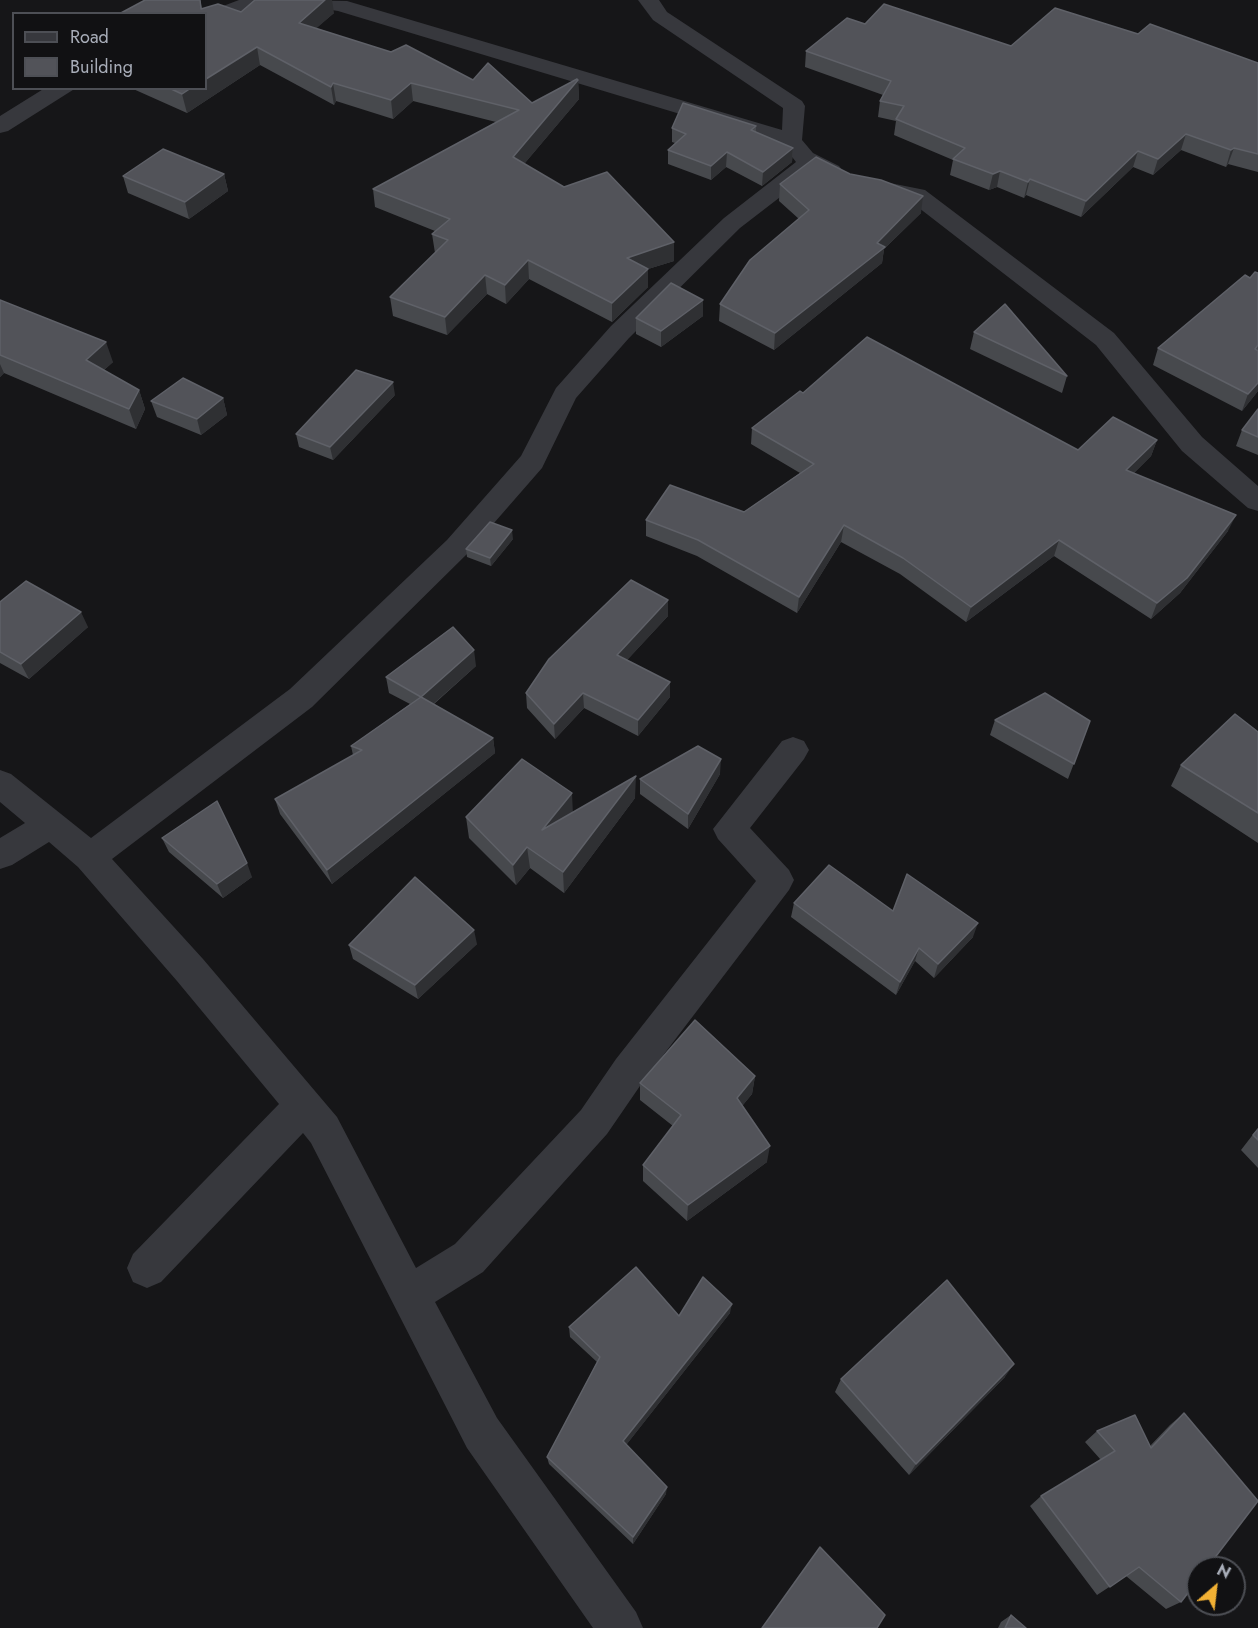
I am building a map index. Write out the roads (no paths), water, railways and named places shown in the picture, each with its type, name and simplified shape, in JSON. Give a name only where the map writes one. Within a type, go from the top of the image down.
[{"type":"street","points":[[207,19],[258,0]]},
{"type":"street","points":[[300,0],[340,5],[791,140],[811,162],[853,181],[917,195],[1105,339],[1192,444],[1258,501]]},
{"type":"street","points":[[648,0],[660,16],[794,106],[791,140]]},
{"type":"street","points":[[0,126],[44,97],[60,90]]},
{"type":"street","points":[[90,857],[301,698],[457,547],[532,460],[565,394],[620,332],[732,223],[811,162]]},
{"type":"street","points":[[409,1295],[469,1258],[594,1122],[636,1062],[777,880],[730,830],[793,750]]},
{"type":"street","points":[[0,783],[90,857],[190,970],[324,1130],[482,1433],[620,1628]]},
{"type":"street","points":[[0,855],[51,824]]},
{"type":"street","points":[[147,1268],[304,1105]]}]
